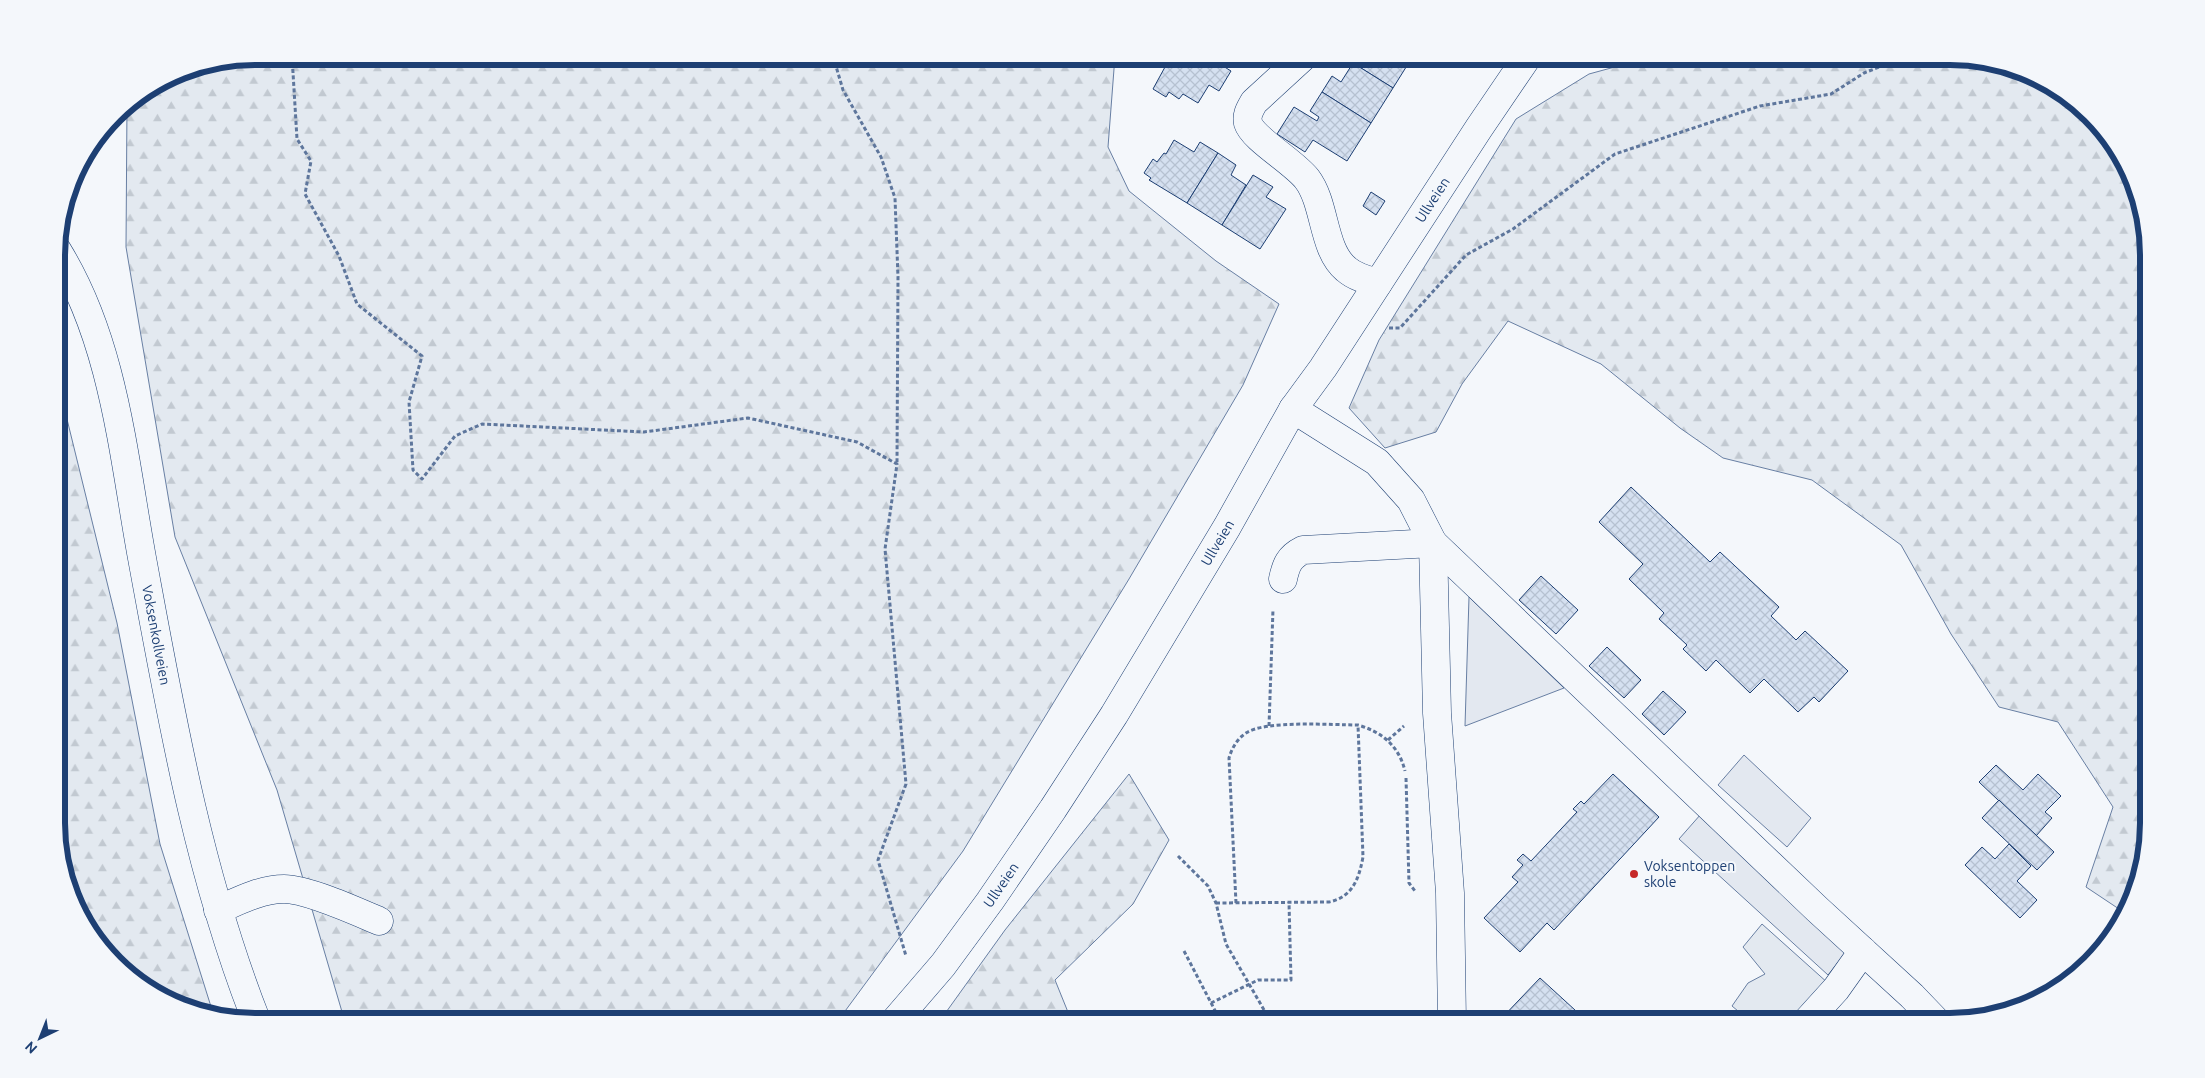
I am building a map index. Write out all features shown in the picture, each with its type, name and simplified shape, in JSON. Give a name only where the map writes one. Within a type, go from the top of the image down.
[{"type":"street","points":[[1294,65],[1254,102],[1247,116],[1249,125],[1255,133],[1288,159],[1307,180],[1316,195],[1333,251],[1340,264],[1348,271],[1378,283]]},
{"type":"street","name":"Ullveien","points":[[902,1013],[990,901],[1053,809],[1114,715],[1227,527],[1293,409],[1324,368],[1522,65]]},
{"type":"street","name":"Voksenkollveien","points":[[65,267],[91,321],[113,396],[177,737],[204,859],[218,910],[254,1013]]},
{"type":"street","points":[[1293,409],[1377,462],[1411,500],[1433,543],[1928,1013]]},
{"type":"street","points":[[1283,579],[1286,563],[1295,554],[1303,550],[1433,543]]},
{"type":"street","points":[[1433,543],[1437,713],[1450,893],[1452,1013]]},
{"type":"street","points":[[218,910],[250,896],[283,888],[341,905],[379,921]]},
{"type":"street","points":[[1814,1013],[1836,989],[1863,950]]},
{"type":"path","points":[[293,65],[297,139],[311,161],[305,194],[339,256],[358,304],[422,356],[409,402],[412,470],[422,479],[455,436],[482,424],[644,432],[748,418],[857,442],[897,464]]},
{"type":"path","points":[[836,65],[843,90],[881,157],[895,198],[898,276],[897,464],[885,549],[906,784],[878,860],[917,996]]},
{"type":"path","points":[[1352,324],[1370,328],[1400,328],[1466,255],[1513,229],[1615,154],[1760,106],[1831,94],[1864,73],[1884,65]]},
{"type":"path","points":[[1269,726],[1273,606]]},
{"type":"path","points":[[1236,903],[1229,758],[1232,748],[1246,732],[1269,726],[1358,725],[1370,729],[1388,740],[1402,758],[1405,770],[1409,883],[1412,889],[1417,892],[1450,893]]},
{"type":"path","points":[[1216,903],[1338,900],[1346,896],[1355,885],[1360,873],[1363,857],[1358,725]]},
{"type":"path","points":[[1388,740],[1399,731]]},
{"type":"path","points":[[1178,856],[1208,886],[1216,903],[1226,944],[1266,1013]]},
{"type":"path","points":[[1211,1003],[1258,980],[1292,980],[1289,902]]},
{"type":"path","points":[[1184,951],[1216,1013]]},
{"type":"green space","points":[[242,65],[1114,65],[1108,147],[1129,191],[1216,261],[1279,304],[1243,385],[1129,579],[963,851],[844,1013],[342,1013],[277,790],[175,537],[126,247],[127,115],[139,104],[160,90],[182,79],[206,71]]},
{"type":"green space","points":[[1622,65],[1963,65],[1999,71],[2023,79],[2045,90],[2066,104],[2093,130],[2115,160],[2126,182],[2134,206],[2140,242],[2140,836],[2134,872],[2126,896],[2119,909],[2086,887],[2113,807],[2058,722],[1999,707],[1951,634],[1901,545],[1812,480],[1723,458],[1680,428],[1601,364],[1508,321],[1462,384],[1436,432],[1385,448],[1349,408],[1379,340],[1516,119],[1589,74]]},
{"type":"green space","points":[[65,411],[117,623],[160,844],[211,1008],[182,999],[160,988],[130,966],[104,939],[90,918],[79,896],[71,872],[65,836]]},
{"type":"green space","points":[[1129,774],[1169,840],[1133,904],[1055,980],[1068,1013],[945,1013],[1005,930]]},
{"type":"green space","points":[[1762,924],[1829,984],[1802,1013],[1740,1013],[1732,1006],[1748,983],[1765,974],[1743,947]]},
{"type":"shaded area","points":[[1469,597],[1564,688],[1465,726]]},
{"type":"shaded area","points":[[1744,755],[1811,818],[1787,847],[1718,785]]},
{"type":"shaded area","points":[[1701,814],[1848,950],[1828,975],[1679,839]]},
{"type":"building","points":[[1166,65],[1221,65],[1231,71],[1219,91],[1209,85],[1198,103],[1183,94],[1179,99],[1169,92],[1166,97],[1153,89]]},
{"type":"building","points":[[1352,65],[1356,65],[1393,88],[1371,123],[1322,92],[1332,76],[1341,82]]},
{"type":"building","points":[[1356,65],[1407,65],[1393,88]]},
{"type":"building","points":[[1322,92],[1371,123],[1347,161],[1313,140],[1305,152],[1277,134],[1294,107],[1317,121],[1319,117],[1310,111]]},
{"type":"building","points":[[1174,140],[1194,152],[1200,142],[1218,153],[1187,203],[1149,180],[1151,178],[1144,173],[1153,159],[1157,162],[1164,153],[1166,154]]},
{"type":"building","points":[[1218,153],[1236,165],[1231,175],[1246,185],[1222,225],[1187,203]]},
{"type":"building","points":[[1253,175],[1273,187],[1266,197],[1286,209],[1260,249],[1222,225]]},
{"type":"building","points":[[1371,192],[1385,201],[1376,215],[1363,206]]},
{"type":"building","points":[[1631,487],[1710,562],[1720,552],[1779,607],[1771,616],[1796,640],[1805,631],[1848,671],[1819,702],[1814,697],[1798,712],[1764,679],[1750,693],[1716,660],[1706,671],[1683,649],[1687,645],[1659,619],[1664,613],[1629,579],[1643,564],[1599,522]]},
{"type":"building","points":[[1541,576],[1578,610],[1556,634],[1519,600]]},
{"type":"building","points":[[1607,647],[1641,680],[1624,698],[1589,666]]},
{"type":"building","points":[[1663,691],[1686,712],[1664,735],[1642,714]]},
{"type":"building","points":[[1996,765],[2023,790],[2038,774],[2061,796],[2045,812],[2052,818],[2036,836],[1979,782]]},
{"type":"building","points":[[1613,774],[1659,817],[1554,930],[1547,923],[1520,952],[1484,918],[1518,882],[1512,877],[1523,865],[1517,860],[1523,854],[1531,861],[1577,812],[1573,809],[1581,801],[1584,804]]},
{"type":"building","points":[[1999,800],[2054,852],[2037,870],[1982,818]]},
{"type":"building","points":[[2009,844],[2031,866],[2017,881],[2037,900],[2020,918],[1965,865],[1982,847],[1995,859]]},
{"type":"building","points":[[1540,978],[1578,1013],[1507,1013]]},
{"type":"place","name":"Voksentoppen skole","points":[[1634,874]]}]
